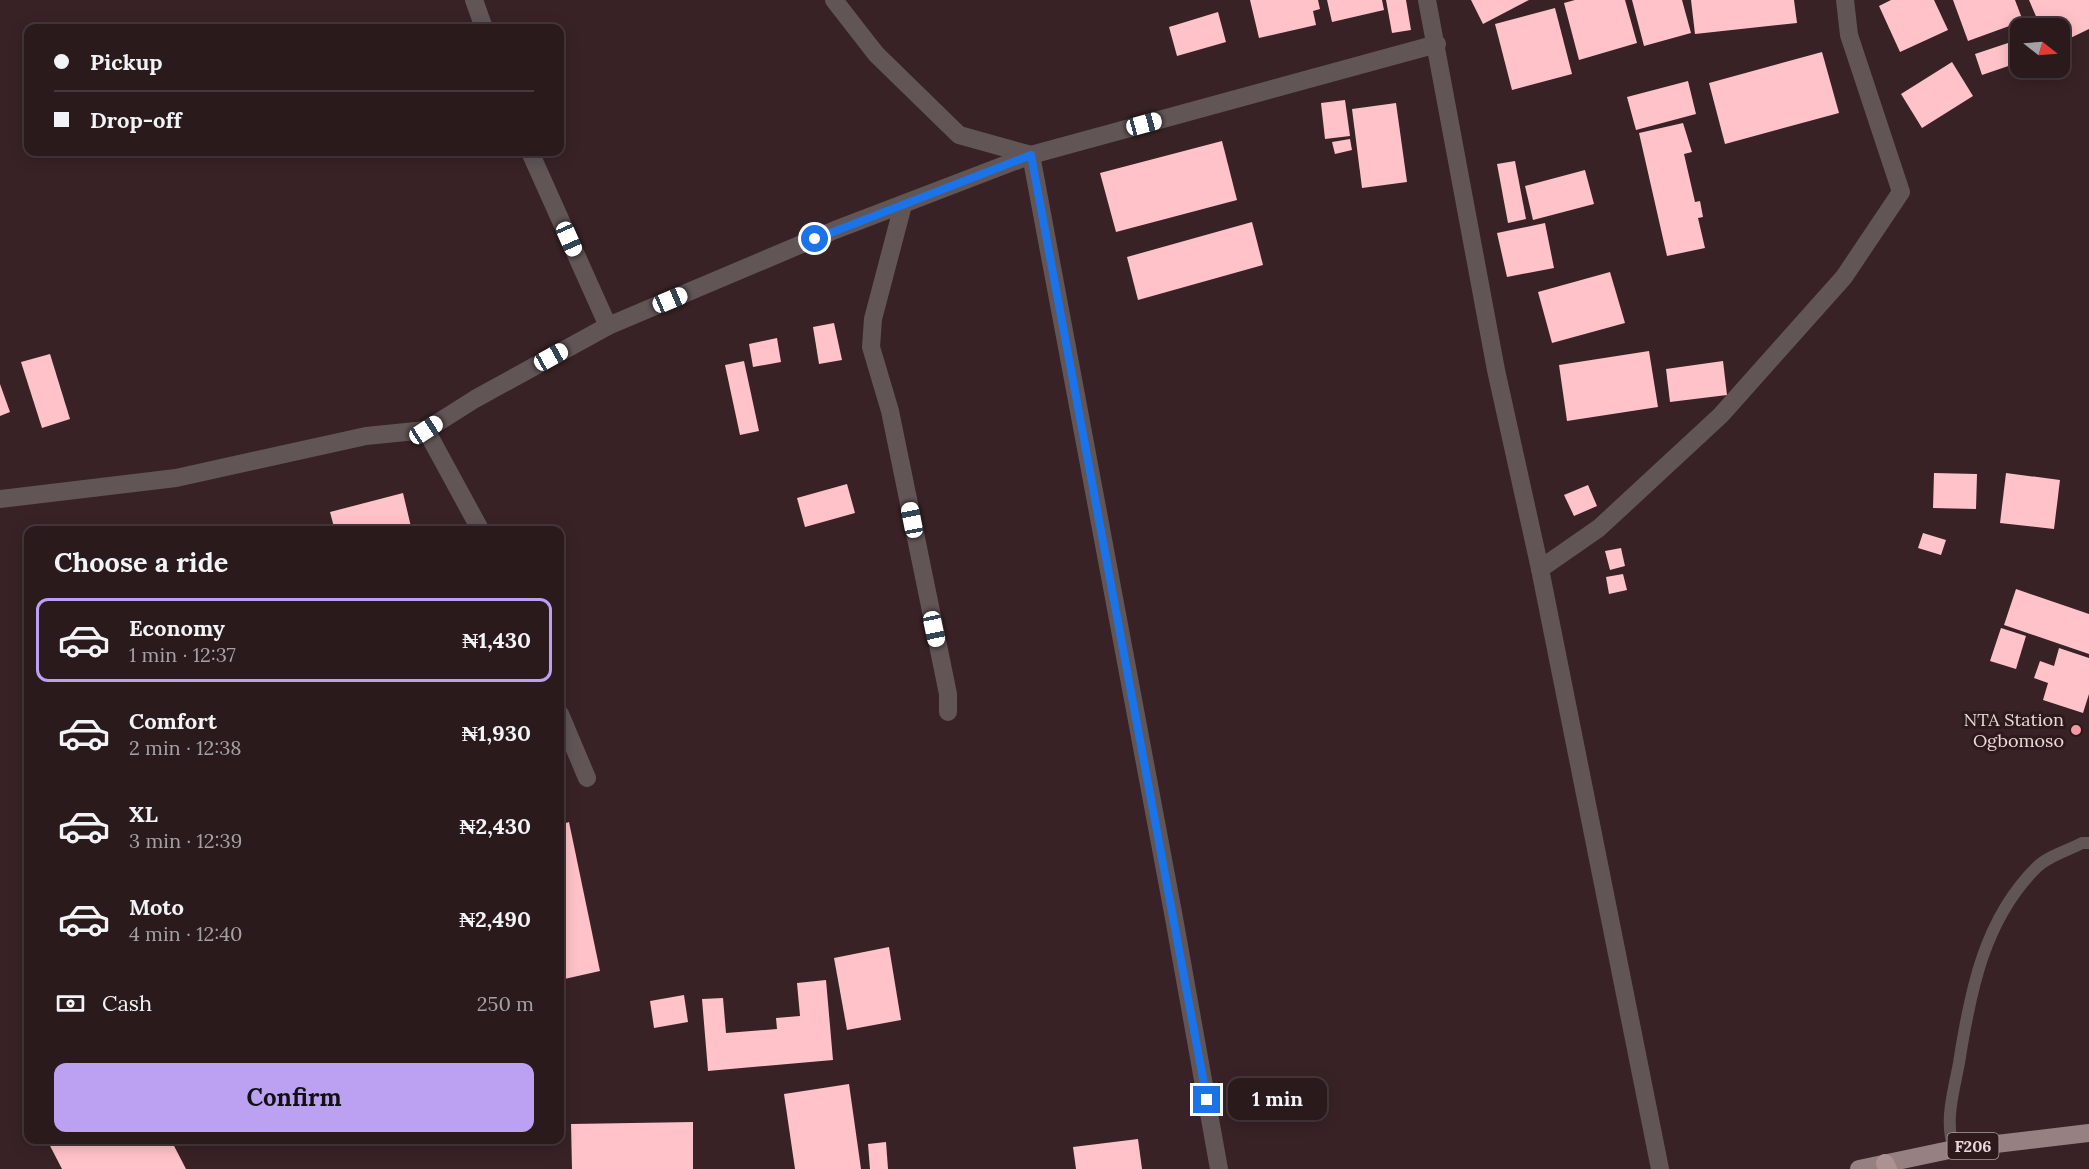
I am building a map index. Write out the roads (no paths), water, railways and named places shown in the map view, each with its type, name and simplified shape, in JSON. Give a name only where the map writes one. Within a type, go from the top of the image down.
[{"type":"main road","name":"F206","points":[[1859,1169],[1887,1166],[1954,1149],[2089,1133]]},
{"type":"street","points":[[474,0],[483,24]]},
{"type":"street","points":[[834,0],[876,54],[959,135],[1031,155]]},
{"type":"street","points":[[1427,0],[1496,370],[1540,569],[1660,1169]]},
{"type":"street","points":[[1540,569],[1599,528],[1721,416],[1844,277],[1901,192],[1849,34],[1845,0]]},
{"type":"street","points":[[0,499],[176,478],[366,436],[426,430],[475,399],[609,326],[1031,155],[1437,44]]},
{"type":"street","points":[[1031,155],[1219,1169]]},
{"type":"street","points":[[532,156],[609,326]]},
{"type":"street","points":[[903,205],[873,319],[871,347],[890,411],[948,694],[948,712]]},
{"type":"street","points":[[426,430],[478,526]]},
{"type":"street","points":[[564,723],[587,778]]},
{"type":"lane","points":[[1954,1149],[1949,1121],[1969,998],[1984,948],[2008,902],[2039,865],[2082,843],[2089,843]]},
{"type":"place","name":"NTA Station Ogbomoso","points":[[2076,730]]}]
